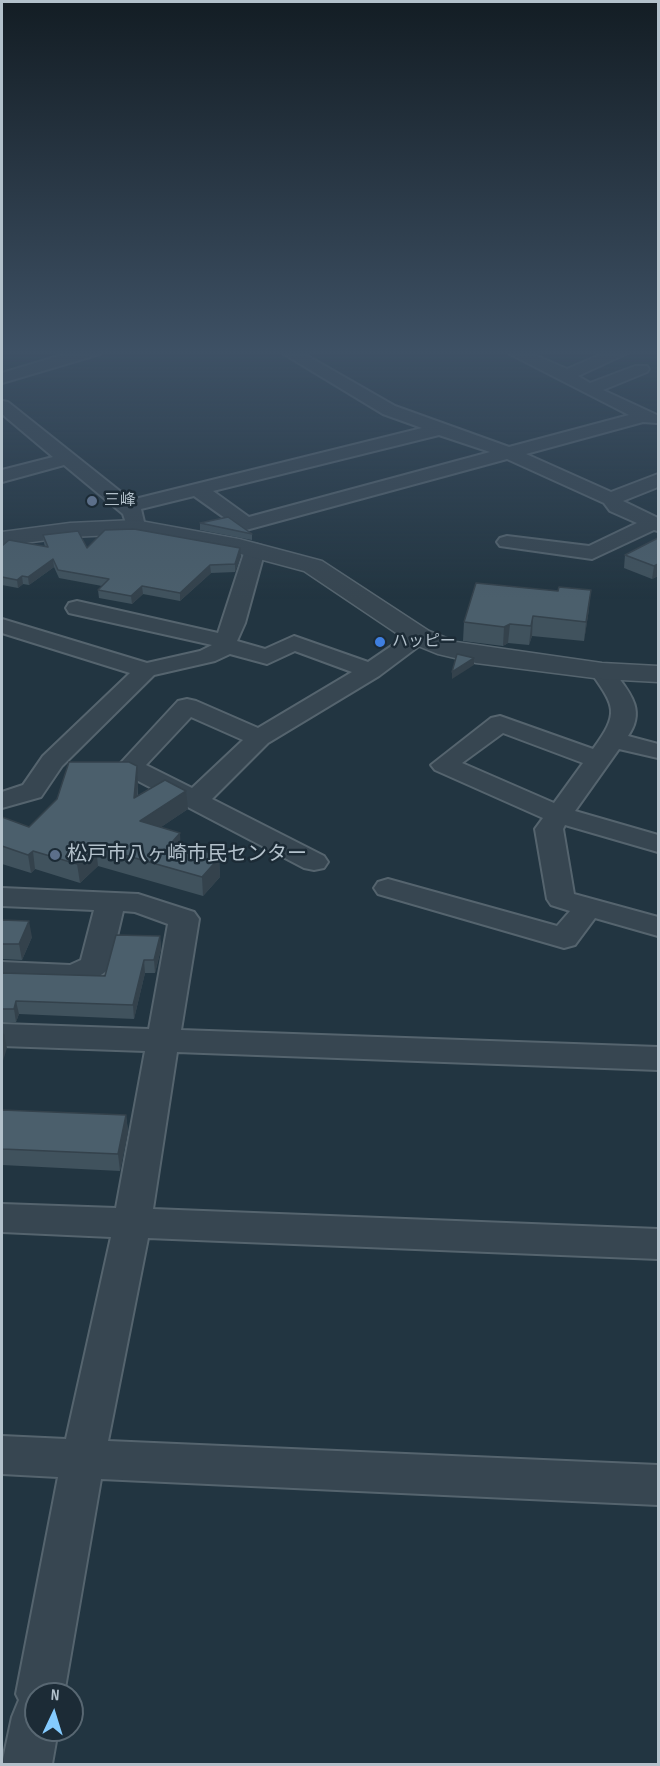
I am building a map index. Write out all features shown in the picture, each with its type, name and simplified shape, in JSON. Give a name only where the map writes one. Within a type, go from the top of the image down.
[{"type":"street","points":[[35,433],[131,517],[313,566],[420,637],[447,648],[476,655],[602,671],[658,674]]},
{"type":"street","points":[[2,539],[70,530],[131,517],[198,490],[422,433]]},
{"type":"street","points":[[453,433],[509,453],[611,499],[617,507],[656,524]]},
{"type":"street","points":[[198,490],[246,524],[509,453],[591,433]]},
{"type":"street","points":[[2,476],[65,459]]},
{"type":"street","points":[[611,499],[658,480]]},
{"type":"street","points":[[507,542],[592,553],[656,524]]},
{"type":"street","points":[[2,626],[146,670],[207,656],[226,643],[255,550]]},
{"type":"street","points":[[76,608],[226,643],[267,657],[294,643],[371,671]]},
{"type":"street","points":[[196,799],[259,738],[371,671],[420,637]]},
{"type":"street","points":[[2,800],[32,791],[52,762],[146,670]]},
{"type":"street","points":[[602,671],[624,703],[622,727],[549,829],[561,899],[658,927]]},
{"type":"street","points":[[259,738],[187,706],[130,767],[196,799],[314,862]]},
{"type":"street","points":[[658,751],[606,750],[500,723],[444,765],[559,815],[658,844]]},
{"type":"street","points":[[388,888],[564,938],[588,907]]},
{"type":"street","points":[[2,897],[111,900],[138,903],[184,919],[132,1223],[83,1459],[42,1682]]},
{"type":"street","points":[[2,972],[73,975],[95,966],[111,900]]},
{"type":"street","points":[[2,1035],[658,1058]]},
{"type":"street","points":[[2,1218],[658,1244]]},
{"type":"street","points":[[2,1455],[658,1485]]},
{"type":"street","points":[[27,1764],[31,1742]]},
{"type":"building","points":[[228,517],[252,534],[200,523]]},
{"type":"building","points":[[134,529],[240,548],[235,564],[210,565],[180,593],[142,586],[131,596],[98,590],[109,579],[58,570],[53,559],[28,577],[22,576],[17,580],[2,577],[2,546],[9,540],[48,547],[43,535],[78,531],[87,548],[105,530]]},
{"type":"building","points":[[658,538],[658,564],[654,566],[625,555]]},
{"type":"building","points":[[476,583],[558,591],[559,587],[591,590],[586,622],[533,616],[531,626],[510,624],[504,627],[464,622]]},
{"type":"building","points":[[457,654],[474,658],[452,672]]},
{"type":"building","points":[[69,762],[129,762],[137,766],[134,798],[165,780],[186,791],[140,821],[180,833],[173,841],[219,858],[202,877],[96,847],[77,864],[33,851],[28,855],[2,846],[2,817],[29,827],[57,799]]},
{"type":"building","points":[[2,920],[29,921],[19,944],[2,944]]},
{"type":"building","points":[[116,935],[160,936],[154,960],[144,960],[133,1005],[16,1001],[14,1009],[2,1009],[2,973],[105,976]]},
{"type":"building","points":[[2,1110],[126,1115],[118,1154],[2,1149]]},
{"type":"place","name":"三峰","points":[[92,501]]},
{"type":"place","name":"ハッピー","points":[[380,642]]},
{"type":"place","name":"松戸市八ヶ崎市民センター","points":[[55,855]]}]
